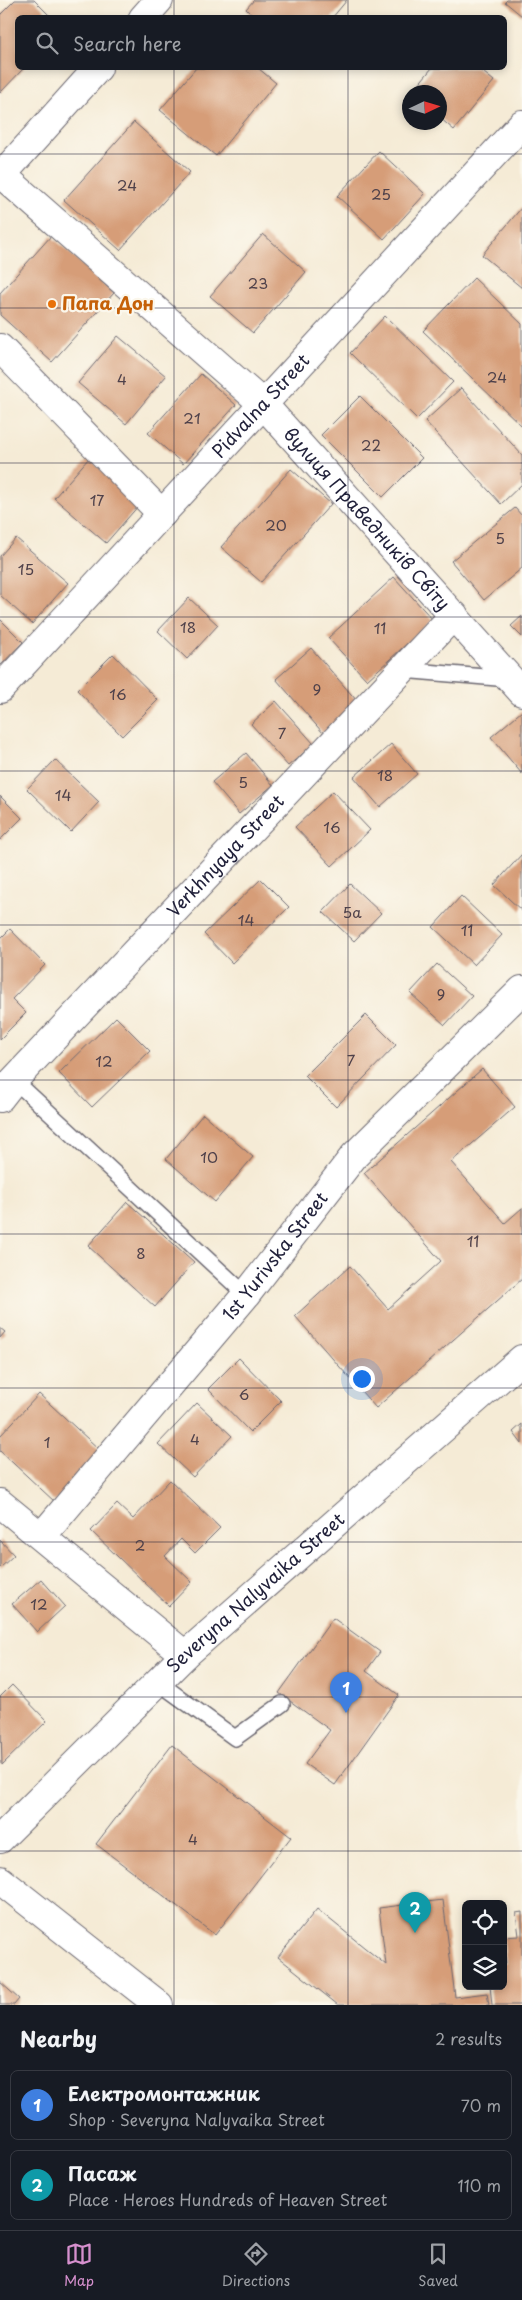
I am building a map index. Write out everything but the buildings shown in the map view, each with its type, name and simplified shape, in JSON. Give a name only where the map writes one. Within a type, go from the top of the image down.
[{"type":"street","points":[[146,15],[159,0]]},
{"type":"street","points":[[1,176],[96,70]]},
{"type":"street","name":"Pidvalna Street","points":[[0,689],[522,124]]},
{"type":"street","name":"вулиця Праведників Світу","points":[[1,176],[263,404],[516,685]]},
{"type":"street","points":[[0,348],[162,514]]},
{"type":"street","name":"Verkhnyaya Street","points":[[7,1089],[454,615]]},
{"type":"street","name":"1st Yurivska Street","points":[[42,1536],[246,1295],[354,1156],[522,990]]},
{"type":"street","name":"Severyna Nalyvaika Street","points":[[0,1839],[185,1655],[522,1359]]},
{"type":"street","points":[[0,1503],[185,1655]]},
{"type":"street","points":[[0,1880],[159,2005]]},
{"type":"lane","points":[[402,670],[516,685]]},
{"type":"lane","points":[[7,1089],[246,1295]]},
{"type":"lane","points":[[158,1682],[235,1738],[282,1704]]},
{"type":"place","name":"Папа Дон","points":[[52,304]]},
{"type":"place","name":"Електромонтажник","points":[[346,1713]]},
{"type":"place","name":"Пасаж","points":[[415,1933]]}]
